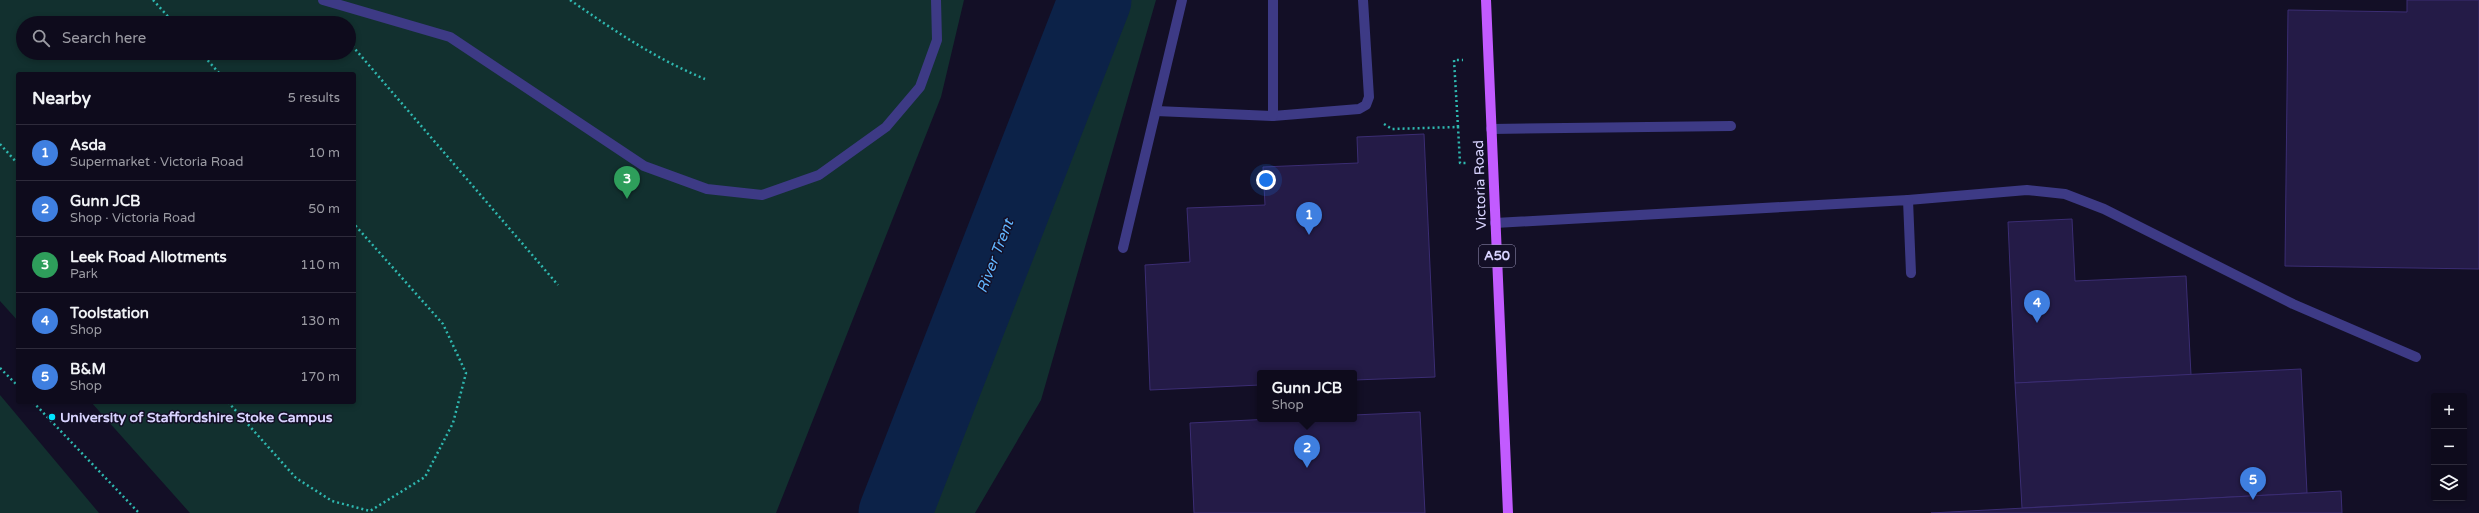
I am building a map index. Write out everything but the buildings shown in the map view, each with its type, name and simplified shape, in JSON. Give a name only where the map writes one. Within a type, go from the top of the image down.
[{"type":"main road","name":"Victoria Road","points":[[1486,0],[1508,513]]},
{"type":"lane","points":[[323,0],[450,37],[644,166],[707,189],[762,195],[819,175],[886,127],[920,87],[937,40],[936,0]]},
{"type":"lane","points":[[1123,248],[1182,0]]},
{"type":"lane","points":[[1273,0],[1273,116]]},
{"type":"lane","points":[[1156,111],[1273,116],[1359,109],[1366,105],[1369,97],[1363,0]]},
{"type":"lane","points":[[1491,129],[1731,126]]},
{"type":"lane","points":[[1495,223],[1908,200],[2012,190],[2065,194],[2104,209],[2293,304],[2416,357]]},
{"type":"lane","points":[[1908,200],[1911,273]]},
{"type":"path","points":[[153,0],[168,16]]},
{"type":"path","points":[[570,0],[628,40],[671,65],[705,79]]},
{"type":"path","points":[[356,50],[558,285]]},
{"type":"path","points":[[207,60],[218,72]]},
{"type":"path","points":[[1359,109],[1392,129],[1458,127],[1460,163],[1493,163]]},
{"type":"path","points":[[0,144],[16,162]]},
{"type":"path","points":[[230,404],[296,478],[332,501],[370,511],[425,477],[453,423],[466,372],[443,324],[356,226]]},
{"type":"path","points":[[0,368],[16,384]]},
{"type":"path","points":[[35,404],[139,513]]},
{"type":"green space","points":[[0,0],[964,0],[941,97],[776,513],[190,513],[93,404],[356,404],[356,72],[16,72],[16,319],[0,301]]},
{"type":"green space","points":[[1114,0],[1156,0],[1041,400],[975,513],[919,513],[990,358]]},
{"type":"green space","points":[[0,395],[99,513],[0,513]]},
{"type":"waterway","name":"River Trent","points":[[895,513],[1095,0]]},
{"type":"place","name":"Leek Road Allotments","points":[[627,199]]},
{"type":"place","name":"Asda","points":[[1309,235]]},
{"type":"place","name":"Toolstation","points":[[2037,323]]},
{"type":"place","name":"University of Staffordshire Stoke Campus","points":[[52,417]]},
{"type":"place","name":"Gunn JCB","points":[[1307,468]]},
{"type":"place","name":"B&M","points":[[2253,500]]}]
